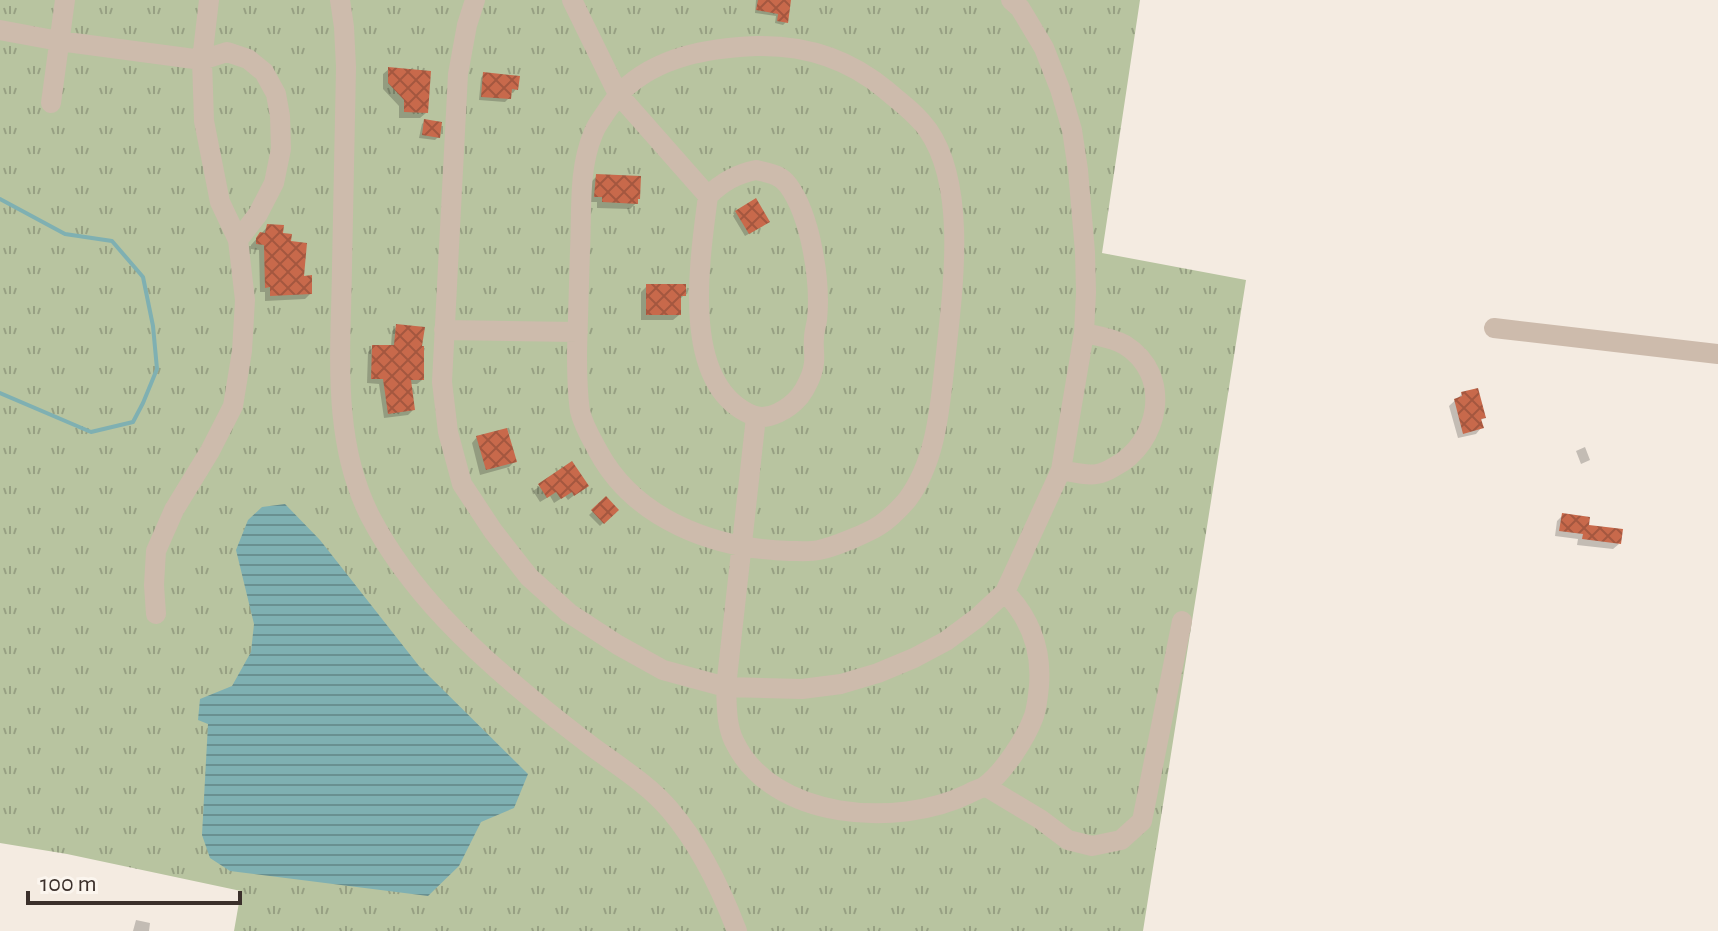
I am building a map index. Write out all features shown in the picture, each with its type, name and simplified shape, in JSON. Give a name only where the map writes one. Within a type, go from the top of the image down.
[{"type":"street","points":[[51,103],[65,0]]},
{"type":"street","points":[[156,614],[156,551],[174,510],[233,406],[242,351],[245,300],[238,240],[220,202],[204,121],[202,60],[209,0]]},
{"type":"street","points":[[340,0],[346,67],[340,374],[344,438],[369,514],[393,555],[456,632],[536,703],[630,773],[669,808],[692,839],[728,907],[737,931]]},
{"type":"street","points":[[475,0],[458,74],[442,382],[451,445],[462,484],[529,577],[569,613],[618,645],[663,670],[726,687],[802,689],[841,684],[878,673],[946,641],[977,618],[1005,592],[1061,470],[1084,333],[1085,252],[1078,170],[1072,130],[1060,89],[1044,48],[1020,3]]},
{"type":"street","points":[[572,0],[618,94],[708,196]]},
{"type":"street","points":[[0,30],[202,60],[227,52],[248,59],[264,72],[276,94],[281,149],[274,183],[258,214],[238,240]]},
{"type":"street","points":[[782,46],[806,50],[855,68],[914,113],[929,131],[947,174],[953,210],[950,314],[932,447],[921,477],[905,502],[881,525],[820,550],[742,547],[671,523],[645,507],[606,466],[581,416],[577,392],[583,171],[593,132],[618,94],[659,66],[709,49],[782,46]]},
{"type":"street","points":[[756,170],[774,174],[787,183],[805,218],[814,258],[817,320],[813,342],[814,364],[800,396],[787,409],[772,416],[756,417],[743,411],[714,381],[702,340],[699,288],[708,196],[716,187],[740,173],[756,170]]},
{"type":"street","points":[[1494,328],[1718,354]]},
{"type":"street","points":[[444,330],[578,332]]},
{"type":"street","points":[[1061,470],[1085,475],[1100,474],[1127,460],[1148,436],[1155,405],[1155,388],[1139,357],[1114,339],[1084,333]]},
{"type":"street","points":[[756,417],[726,687],[727,721],[733,739],[757,773],[793,796],[844,811],[897,814],[920,811],[953,801],[985,786],[1009,761],[1026,733],[1038,696],[1040,676],[1035,640],[1020,608],[1005,592]]},
{"type":"street","points":[[985,786],[1068,840],[1092,846],[1121,840],[1142,821],[1182,621]]},
{"type":"green space","points":[[0,0],[1140,0],[1102,253],[1246,280],[1143,931],[234,931],[241,891],[0,843]]},
{"type":"water","points":[[285,504],[320,540],[419,666],[528,774],[514,808],[481,822],[459,866],[428,896],[230,871],[210,858],[202,835],[208,724],[198,720],[200,699],[232,686],[251,652],[254,624],[236,550],[248,520],[262,507]]},
{"type":"building","points":[[758,0],[791,0],[788,23],[777,21],[778,14],[756,10]]},
{"type":"building","points":[[388,67],[431,71],[428,113],[404,112],[404,100],[388,83]]},
{"type":"building","points":[[483,72],[520,76],[518,90],[512,89],[511,99],[481,97]]},
{"type":"building","points":[[424,119],[442,122],[440,138],[422,135]]},
{"type":"building","points":[[596,174],[641,176],[638,204],[602,202],[602,197],[594,197]]},
{"type":"building","points":[[756,198],[770,222],[749,234],[735,211]]},
{"type":"building","points":[[267,224],[284,225],[283,233],[292,234],[291,241],[307,243],[304,276],[312,275],[312,294],[270,296],[270,287],[265,288],[264,245],[256,244],[256,238],[260,232],[265,233]]},
{"type":"building","points":[[646,284],[686,284],[686,296],[681,296],[681,315],[646,315]]},
{"type":"building","points":[[396,324],[425,327],[422,346],[424,380],[411,380],[415,410],[388,414],[383,379],[371,379],[372,345],[394,345]]},
{"type":"building","points":[[1478,388],[1486,418],[1481,419],[1484,428],[1463,434],[1454,399],[1462,396],[1461,392]]},
{"type":"building","points":[[507,428],[517,462],[486,470],[476,436]]},
{"type":"building","points":[[572,461],[589,486],[574,496],[572,492],[561,499],[556,492],[547,498],[538,484]]},
{"type":"building","points":[[606,496],[619,510],[604,524],[591,510]]},
{"type":"building","points":[[1562,513],[1590,517],[1589,525],[1623,529],[1621,544],[1582,539],[1583,534],[1559,531]]},
{"type":"waterway","points":[[0,199],[65,234],[112,241],[143,277],[153,326],[157,369],[133,422],[91,432],[0,393]]}]
